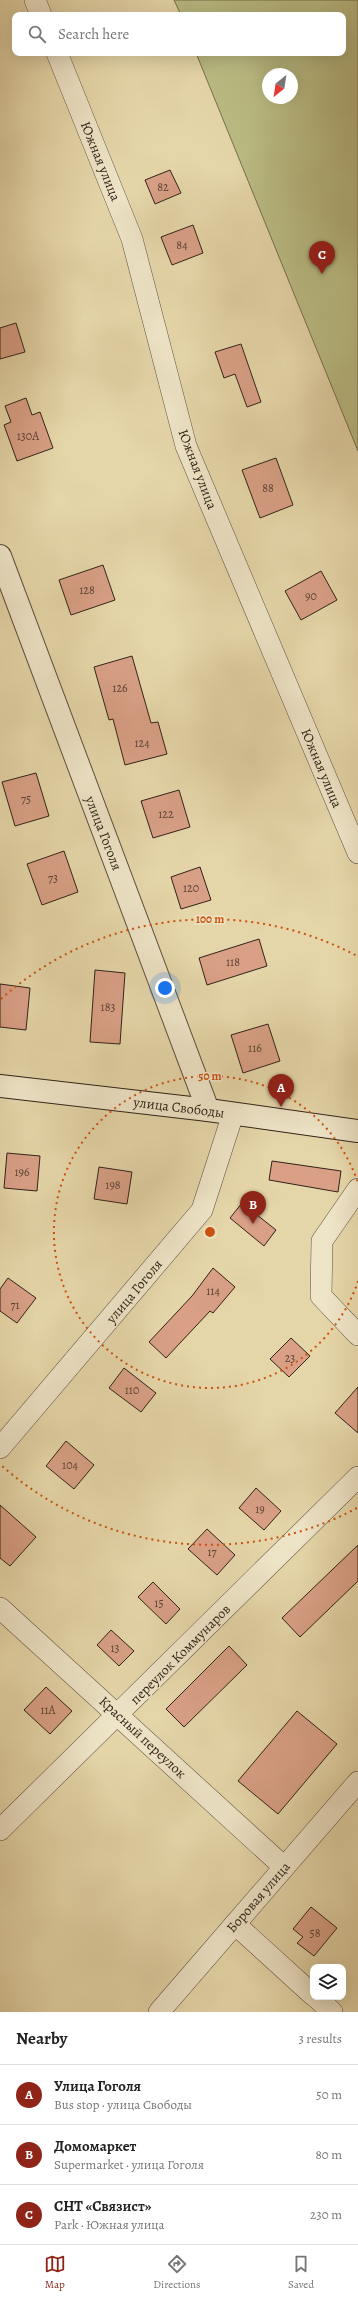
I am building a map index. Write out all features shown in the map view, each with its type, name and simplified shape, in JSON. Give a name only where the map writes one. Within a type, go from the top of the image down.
[{"type":"street","points":[[35,0],[40,12]]},
{"type":"street","name":"Южная улица","points":[[58,56],[132,239],[186,446],[358,853]]},
{"type":"street","name":"улица Гоголя","points":[[0,556],[208,1110]]},
{"type":"street","name":"улица Свободы","points":[[0,1086],[208,1110],[358,1131]]},
{"type":"street","name":"улица Гоголя","points":[[0,1448],[202,1210],[233,1114]]},
{"type":"street","points":[[358,1189],[322,1241],[322,1296],[358,1335]]},
{"type":"street","name":"переулок Коммунаров","points":[[0,1830],[119,1715],[358,1477]]},
{"type":"street","name":"Красный переулок","points":[[0,1608],[284,1867]]},
{"type":"street","name":"Боровая улица","points":[[159,2012],[358,1782]]},
{"type":"street","points":[[235,1924],[310,1992]]},
{"type":"street","points":[[319,2000],[332,2012]]},
{"type":"green space","points":[[174,0],[358,0],[358,451],[197,56],[346,56],[346,12],[180,12]]},
{"type":"building","points":[[170,170],[181,193],[155,204],[145,180]]},
{"type":"building","points":[[193,225],[203,253],[172,265],[161,237]]},
{"type":"building","points":[[16,323],[25,352],[0,359],[0,328]]},
{"type":"building","points":[[241,344],[261,402],[247,407],[235,374],[224,378],[215,352]]},
{"type":"building","points":[[26,398],[32,415],[40,412],[53,448],[17,461],[4,425],[11,422],[5,406]]},
{"type":"building","points":[[276,458],[293,505],[260,518],[242,470]]},
{"type":"building","points":[[103,565],[115,600],[71,615],[59,580]]},
{"type":"building","points":[[321,571],[337,600],[301,620],[285,591]]},
{"type":"building","points":[[132,656],[151,723],[158,722],[167,754],[125,765],[113,719],[109,720],[94,667]]},
{"type":"building","points":[[36,773],[49,816],[15,826],[2,782]]},
{"type":"building","points":[[179,790],[190,827],[153,838],[141,801]]},
{"type":"building","points":[[64,851],[78,892],[42,905],[27,864]]},
{"type":"building","points":[[200,867],[211,900],[181,909],[171,877]]},
{"type":"building","points":[[259,939],[267,966],[207,985],[199,958]]},
{"type":"building","points":[[95,970],[125,973],[120,1044],[90,1042]]},
{"type":"building","points":[[0,984],[30,988],[26,1030],[0,1027]]},
{"type":"building","points":[[268,1024],[280,1061],[243,1073],[231,1035]]},
{"type":"building","points":[[7,1153],[40,1156],[37,1191],[4,1188]]},
{"type":"building","points":[[272,1161],[341,1171],[338,1192],[269,1180]]},
{"type":"building","points":[[99,1167],[132,1172],[127,1204],[94,1199]]},
{"type":"building","points":[[242,1203],[276,1230],[264,1246],[230,1218]]},
{"type":"building","points":[[213,1268],[235,1287],[213,1313],[210,1311],[166,1358],[149,1342],[192,1296]]},
{"type":"building","points":[[8,1278],[36,1298],[17,1323],[0,1311],[0,1289]]},
{"type":"building","points":[[291,1338],[310,1356],[289,1377],[270,1359]]},
{"type":"building","points":[[124,1368],[156,1393],[141,1412],[109,1388]]},
{"type":"building","points":[[358,1387],[358,1433],[335,1413]]},
{"type":"building","points":[[66,1441],[94,1465],[74,1489],[46,1466]]},
{"type":"building","points":[[256,1488],[281,1511],[264,1530],[239,1508]]},
{"type":"building","points":[[0,1505],[36,1537],[10,1566],[0,1558]]},
{"type":"building","points":[[207,1529],[235,1555],[217,1575],[188,1549]]},
{"type":"building","points":[[358,1545],[358,1581],[300,1637],[282,1618]]},
{"type":"building","points":[[153,1582],[180,1609],[166,1624],[138,1597]]},
{"type":"building","points":[[111,1630],[134,1651],[119,1666],[97,1645]]},
{"type":"building","points":[[229,1646],[247,1665],[184,1727],[166,1709]]},
{"type":"building","points":[[46,1687],[72,1711],[50,1734],[24,1710]]},
{"type":"building","points":[[297,1711],[337,1744],[278,1814],[238,1781]]},
{"type":"building","points":[[311,1907],[337,1928],[314,1956],[297,1943],[303,1937],[293,1929]]},
{"type":"place","name":"СНТ «Связист»","points":[[322,274]]},
{"type":"place","name":"Улица Гоголя","points":[[281,1107]]},
{"type":"place","name":"Домомаркет","points":[[253,1224]]}]
